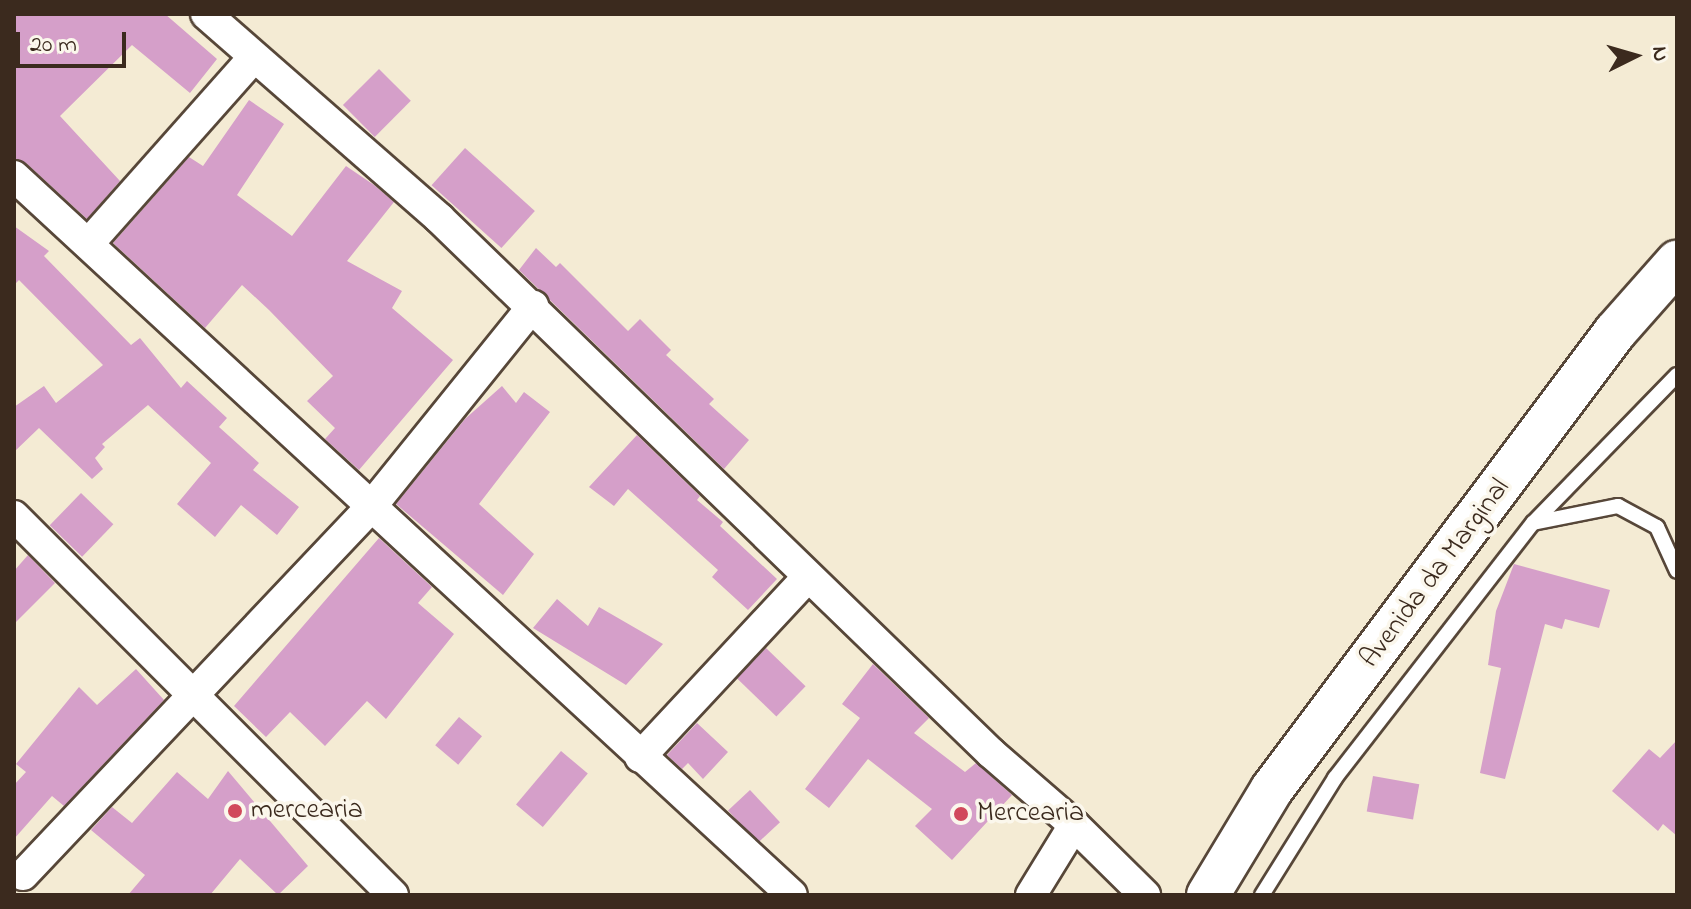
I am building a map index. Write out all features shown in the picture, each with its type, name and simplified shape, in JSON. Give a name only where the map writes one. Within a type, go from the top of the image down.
[{"type":"main road","name":"Avenida da Marginal","points":[[1208,895],[1272,789],[1615,332],[1677,262]]},
{"type":"street","points":[[206,14],[533,306],[808,577],[1145,895]]},
{"type":"street","points":[[89,243],[253,58]]},
{"type":"street","points":[[14,176],[792,895]]},
{"type":"street","points":[[27,879],[370,508],[533,306]]},
{"type":"street","points":[[14,516],[193,699],[393,895]]},
{"type":"street","points":[[640,757],[808,577]]},
{"type":"street","points":[[1031,895],[1074,825]]},
{"type":"lane","points":[[1262,895],[1335,778],[1533,523],[1677,375]]},
{"type":"lane","points":[[1533,523],[1618,506],[1657,527],[1677,571]]},
{"type":"building","points":[[14,14],[165,14],[217,59],[190,93],[132,45],[60,116],[120,181],[87,219],[26,163],[14,158]]},
{"type":"building","points":[[379,69],[411,101],[375,137],[343,105]]},
{"type":"building","points":[[249,100],[284,124],[237,195],[292,236],[346,166],[374,185],[394,202],[347,261],[402,291],[392,308],[453,360],[359,470],[325,439],[335,428],[307,401],[333,376],[242,285],[205,328],[113,243],[189,157],[203,166]]},
{"type":"building","points":[[465,148],[535,211],[501,248],[432,185]]},
{"type":"building","points":[[14,226],[49,251],[44,256],[131,345],[140,338],[181,388],[187,381],[227,418],[219,427],[259,463],[253,470],[299,507],[277,535],[241,505],[215,537],[177,504],[211,463],[148,405],[102,444],[105,447],[95,458],[103,469],[92,479],[39,428],[14,452],[14,407],[44,386],[56,403],[103,365],[19,280],[14,285]]},
{"type":"building","points":[[536,248],[556,267],[560,263],[628,331],[640,319],[671,350],[666,355],[714,399],[709,404],[749,440],[724,469],[519,270]]},
{"type":"building","points":[[502,386],[516,403],[524,392],[550,412],[479,504],[534,554],[503,595],[396,504],[465,419]]},
{"type":"building","points":[[637,435],[700,496],[697,500],[723,522],[720,526],[777,579],[748,610],[712,577],[718,570],[628,489],[614,506],[589,487]]},
{"type":"building","points":[[81,493],[113,524],[82,557],[50,525]]},
{"type":"building","points":[[379,538],[432,587],[418,603],[454,634],[386,719],[367,701],[325,746],[290,712],[266,737],[234,706]]},
{"type":"building","points":[[28,555],[55,583],[14,624],[14,571]]},
{"type":"building","points":[[1514,564],[1610,590],[1599,628],[1565,619],[1562,629],[1545,624],[1505,779],[1480,773],[1501,668],[1488,665],[1496,611]]},
{"type":"building","points":[[557,599],[588,626],[599,607],[663,644],[626,685],[533,628]]},
{"type":"building","points":[[766,648],[806,686],[776,716],[737,678]]},
{"type":"building","points":[[873,664],[929,718],[914,733],[965,772],[976,763],[1012,795],[952,860],[915,826],[932,809],[868,759],[829,808],[805,789],[860,718],[842,704]]},
{"type":"building","points":[[136,669],[164,700],[64,806],[52,796],[14,839],[14,785],[26,772],[16,764],[79,687],[97,705]]},
{"type":"building","points":[[459,717],[482,736],[458,765],[435,745]]},
{"type":"building","points":[[697,723],[728,752],[703,779],[688,763],[682,769],[667,755]]},
{"type":"building","points":[[1677,740],[1677,836],[1663,824],[1658,831],[1612,791],[1649,749],[1660,758]]},
{"type":"building","points":[[561,751],[588,773],[543,827],[516,805]]},
{"type":"building","points":[[228,771],[308,866],[278,895],[240,859],[210,895],[128,895],[145,875],[91,830],[112,807],[132,823],[177,772],[208,799]]},
{"type":"building","points":[[1373,776],[1419,784],[1413,820],[1367,811]]},
{"type":"building","points":[[750,790],[780,822],[758,843],[728,810]]},
{"type":"place","name":"mercearia","points":[[235,811]]},
{"type":"place","name":"Mercearia","points":[[961,814]]}]
